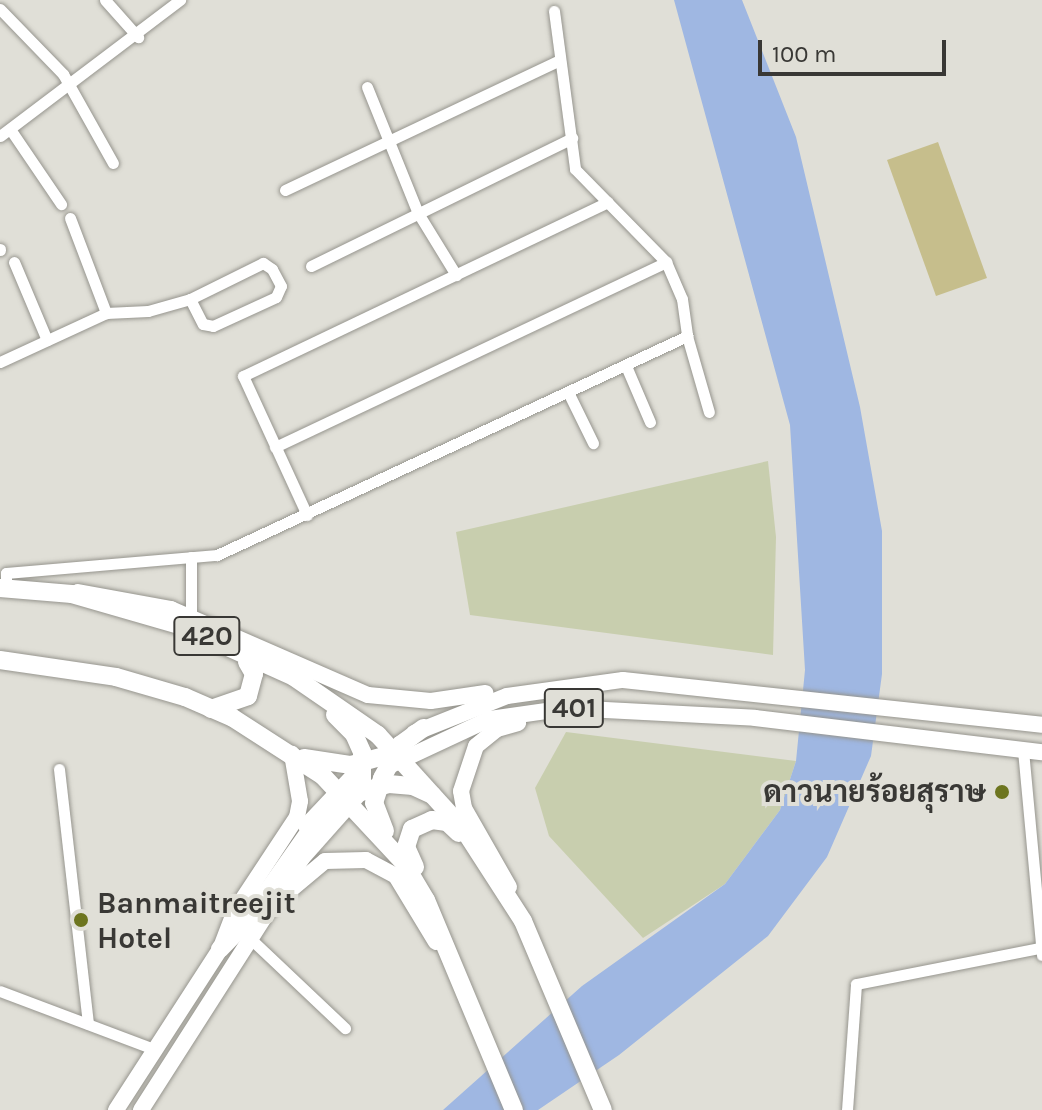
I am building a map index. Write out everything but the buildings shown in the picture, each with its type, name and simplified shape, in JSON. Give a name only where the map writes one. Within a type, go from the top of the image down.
[{"type":"highway","name":"420","points":[[3,588],[56,593],[135,609],[238,648],[303,683],[372,777],[404,863],[455,970],[514,1110]]},
{"type":"highway","points":[[56,593],[153,623],[247,662],[295,685],[339,718],[354,734],[363,764],[372,777],[377,818],[416,870]]},
{"type":"highway","name":"420","points":[[0,660],[116,677],[211,709],[292,754],[441,800],[523,921],[603,1110]]},
{"type":"highway","points":[[211,709],[248,696],[254,674],[247,662]]},
{"type":"highway","points":[[220,949],[246,922],[310,831],[423,728]]},
{"type":"highway","points":[[292,754],[335,765],[363,764]]},
{"type":"highway","points":[[363,764],[372,777],[413,786],[441,800]]},
{"type":"highway","points":[[455,970],[450,935],[406,847],[412,829],[432,820],[447,822],[495,878]]},
{"type":"main road","points":[[56,593],[94,591],[191,617],[320,678],[388,698],[453,700],[530,681],[623,680]]},
{"type":"main road","name":"401","points":[[423,728],[507,696],[623,680],[734,689],[1042,725]]},
{"type":"main road","name":"401","points":[[141,1110],[303,857],[372,777],[490,719],[567,708],[662,711],[915,734],[1042,752]]},
{"type":"main road","points":[[523,921],[499,866],[464,808],[463,775],[476,746],[497,729],[549,717],[702,714]]},
{"type":"main road","points":[[116,1110],[220,949],[235,911],[297,817],[300,801],[292,754]]},
{"type":"main road","points":[[236,962],[255,943],[304,875],[325,861],[348,857],[382,866],[396,876],[455,970]]},
{"type":"street","points":[[105,0],[138,37]]},
{"type":"street","points":[[61,204],[5,132],[138,37],[180,0]]},
{"type":"street","points":[[0,9],[70,87],[113,163]]},
{"type":"street","points":[[554,11],[580,179],[608,202],[666,262],[682,299],[687,336],[709,412]]},
{"type":"street","points":[[285,190],[560,60]]},
{"type":"street","points":[[367,87],[418,213],[456,275]]},
{"type":"street","points":[[311,266],[572,138]]},
{"type":"street","points":[[307,515],[243,376],[608,202]]},
{"type":"street","points":[[70,218],[106,313]]},
{"type":"street","points":[[14,262],[47,340]]},
{"type":"street","points":[[275,447],[666,262]]},
{"type":"street","points":[[0,362],[106,313],[148,311],[190,299],[263,263],[281,286],[276,297],[213,326],[203,324],[190,299]]},
{"type":"street","points":[[3,588],[6,573],[217,555],[687,336]]},
{"type":"street","points":[[626,366],[650,422]]},
{"type":"street","points":[[568,392],[593,443]]},
{"type":"street","points":[[191,557],[191,617]]},
{"type":"street","points":[[847,1110],[856,984],[1041,952],[1023,750]]},
{"type":"street","points":[[59,769],[88,1023]]},
{"type":"street","points":[[255,943],[345,1028]]},
{"type":"street","points":[[0,991],[156,1050]]},
{"type":"green space","points":[[768,461],[776,537],[773,655],[470,615],[456,532]]},
{"type":"green space","points":[[566,732],[796,761],[780,810],[725,884],[643,938],[549,836],[535,788]]},
{"type":"water","points":[[674,0],[742,0],[796,137],[860,407],[882,531],[882,674],[871,756],[827,857],[768,936],[619,1055],[538,1110],[443,1110],[582,986],[725,884],[780,810],[796,761],[805,670],[790,425]]},
{"type":"place","name":"ดาวนายร้อยสุราษ","points":[[1002,792]]},
{"type":"place","name":"Banmaitreejit Hotel","points":[[81,920]]}]
